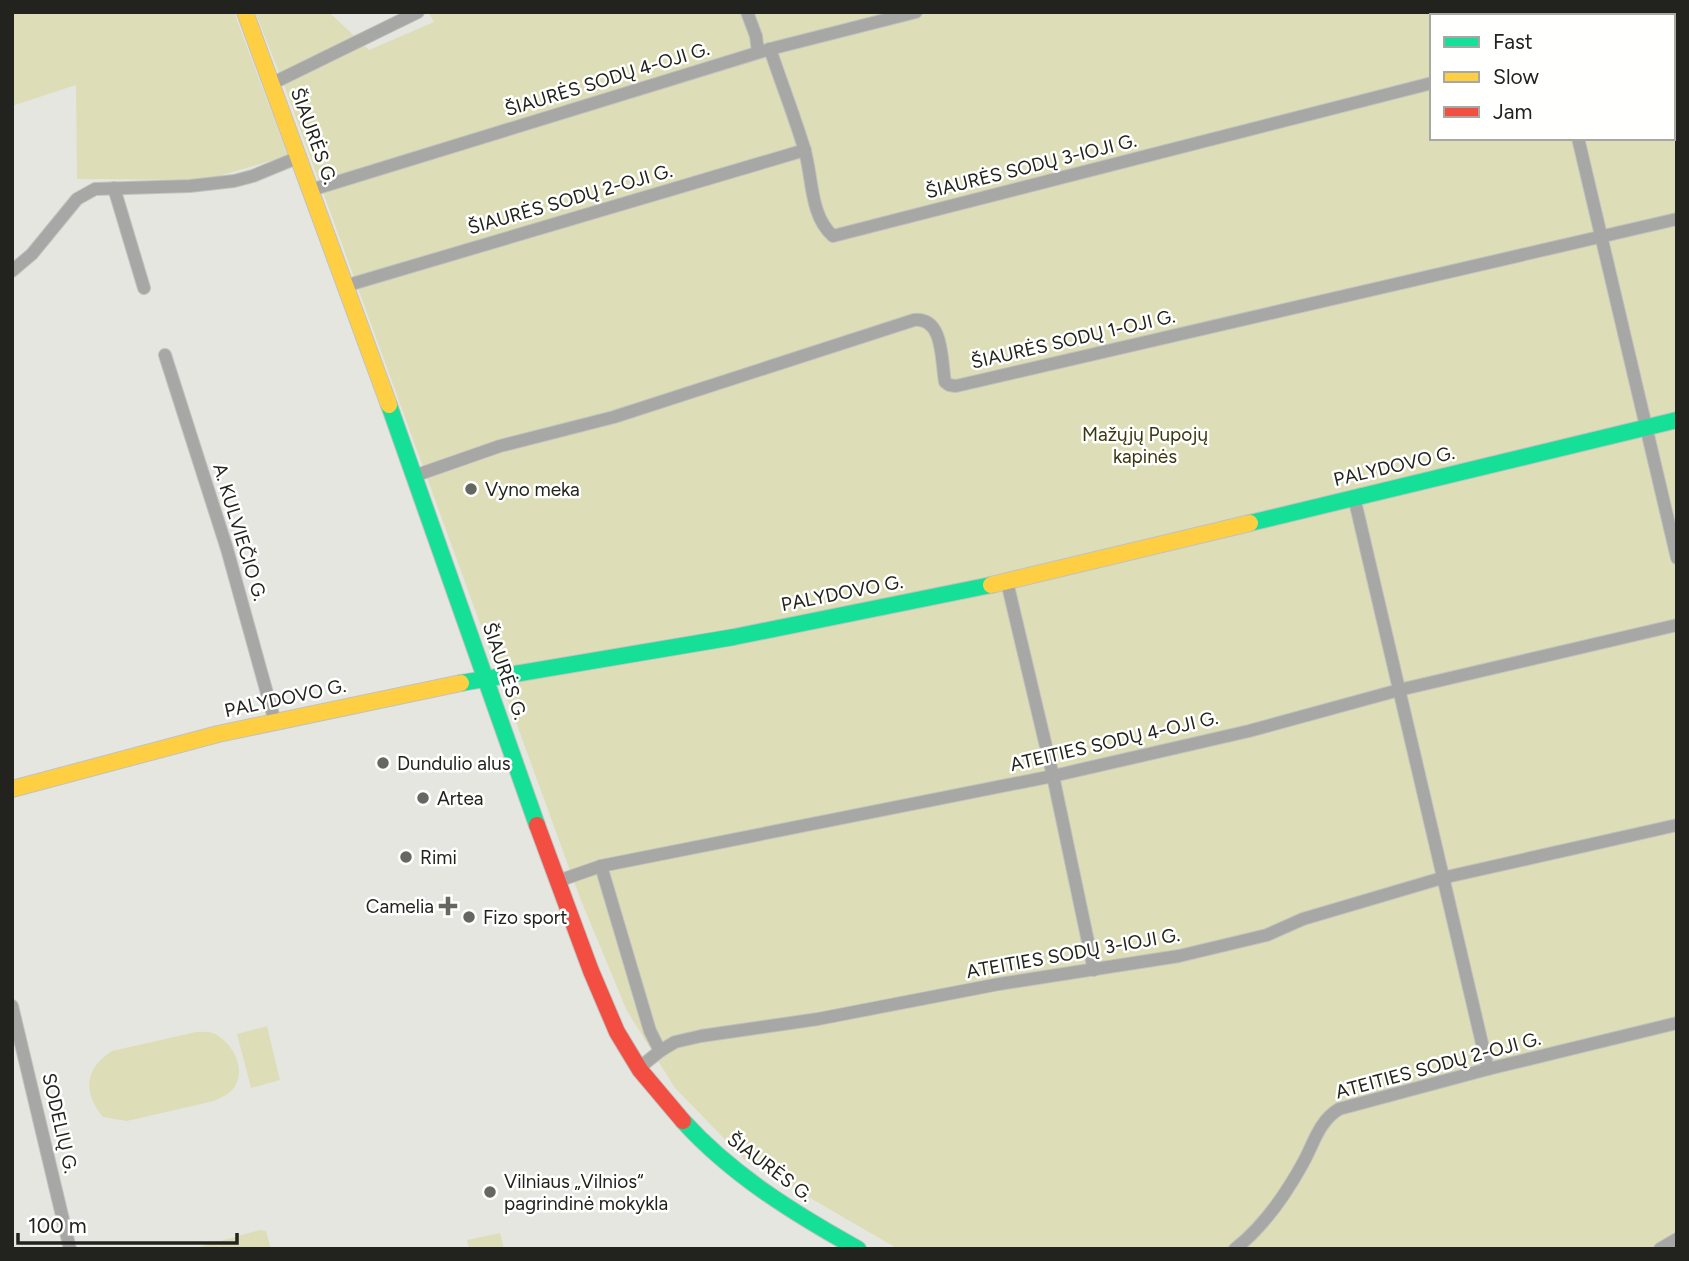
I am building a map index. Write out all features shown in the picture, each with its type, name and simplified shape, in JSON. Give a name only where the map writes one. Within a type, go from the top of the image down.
[{"type":"street","name":"ŠIAURĖS G.","points":[[245,12],[273,83],[601,999],[620,1039],[639,1068],[691,1131],[744,1179],[775,1201],[858,1249]]},
{"type":"street","points":[[273,83],[418,12]]},
{"type":"street","name":"ŠIAURĖS SODŲ 3-IOJI G.","points":[[747,12],[805,150],[817,212],[827,231],[833,236],[1430,84]]},
{"type":"street","name":"ŠIAURĖS SODŲ 4-OJI G.","points":[[311,190],[764,51],[916,12]]},
{"type":"street","points":[[1578,140],[1677,558]]},
{"type":"street","name":"ŠIAURĖS SODŲ 2-OJI G.","points":[[345,286],[805,150]]},
{"type":"street","points":[[12,271],[32,254],[77,200],[95,189],[190,186],[234,181],[299,157]]},
{"type":"street","points":[[114,188],[144,288]]},
{"type":"street","name":"ŠIAURĖS SODŲ 1-OJI G.","points":[[414,476],[500,446],[614,417],[914,320],[922,319],[932,324],[937,332],[944,382],[956,386],[1677,219]]},
{"type":"street","name":"A. KULVIEČIO G.","points":[[165,355],[226,549],[275,722]]},
{"type":"street","name":"PALYDOVO G.","points":[[12,789],[218,734],[275,722],[485,679],[734,637],[1007,582],[1677,420]]},
{"type":"street","points":[[1354,497],[1488,1069]]},
{"type":"street","points":[[1007,582],[1053,776],[1094,970]]},
{"type":"street","name":"ATEITIES SODŲ 4-OJI G.","points":[[558,881],[601,866],[1053,776],[1248,731],[1399,690],[1677,625]]},
{"type":"street","name":"ATEITIES SODŲ 3-IOJI G.","points":[[639,1068],[660,1051],[687,1039],[818,1019],[999,984],[1179,956],[1267,935],[1303,919],[1442,878],[1677,825]]},
{"type":"street","points":[[601,866],[650,1031],[660,1051]]},
{"type":"street","name":"SODELIŲ G.","points":[[12,1006],[70,1249]]},
{"type":"street","name":"ATEITIES SODŲ 2-OJI G.","points":[[1235,1249],[1260,1225],[1284,1194],[1331,1114],[1488,1069],[1677,1023]]},
{"type":"street","points":[[1660,1249],[1677,1239]]},
{"type":"green space","points":[[12,12],[234,12],[288,156],[205,180],[77,179],[76,85],[12,106]]},
{"type":"green space","name":"Mažųjų Pupojų kapinės","points":[[255,12],[329,12],[369,50],[434,22],[428,12],[1677,12],[1677,1249],[898,1249],[745,1160],[675,1088],[627,1011],[580,898]]},
{"type":"green space","points":[[267,1026],[280,1080],[251,1088],[237,1034]]},
{"type":"green space","points":[[196,1032],[211,1032],[219,1036],[235,1054],[239,1077],[229,1092],[214,1101],[127,1121],[103,1117],[92,1099],[90,1081],[96,1065],[103,1058],[112,1051]]},
{"type":"green space","points":[[260,1230],[266,1231],[271,1249],[192,1249]]},
{"type":"green space","points":[[500,1233],[504,1249],[469,1249],[467,1240]]},
{"type":"traffic: fast","points":[[389,405],[537,825]]},
{"type":"traffic: fast","points":[[1250,523],[1677,420]]},
{"type":"traffic: fast","points":[[461,683],[734,637],[991,585]]},
{"type":"traffic: fast","points":[[683,1121],[743,1176],[811,1222],[858,1249]]},
{"type":"traffic: slow","points":[[245,12],[389,405]]},
{"type":"traffic: slow","points":[[991,585],[1250,523]]},
{"type":"traffic: slow","points":[[12,789],[218,734],[461,683]]},
{"type":"traffic: jam","points":[[537,825],[591,971],[617,1032],[640,1070],[683,1121]]},
{"type":"place","name":"Vyno meka","points":[[471,489]]},
{"type":"place","name":"Dundulio alus","points":[[383,763]]},
{"type":"place","name":"Artea","points":[[423,798]]},
{"type":"place","name":"Rimi","points":[[406,857]]},
{"type":"place","name":"Camelia","points":[[448,906]]},
{"type":"place","name":"Fizo sport","points":[[469,917]]},
{"type":"place","name":"Vilniaus „Vilnios“ pagrindinė mokykla","points":[[490,1192]]}]
